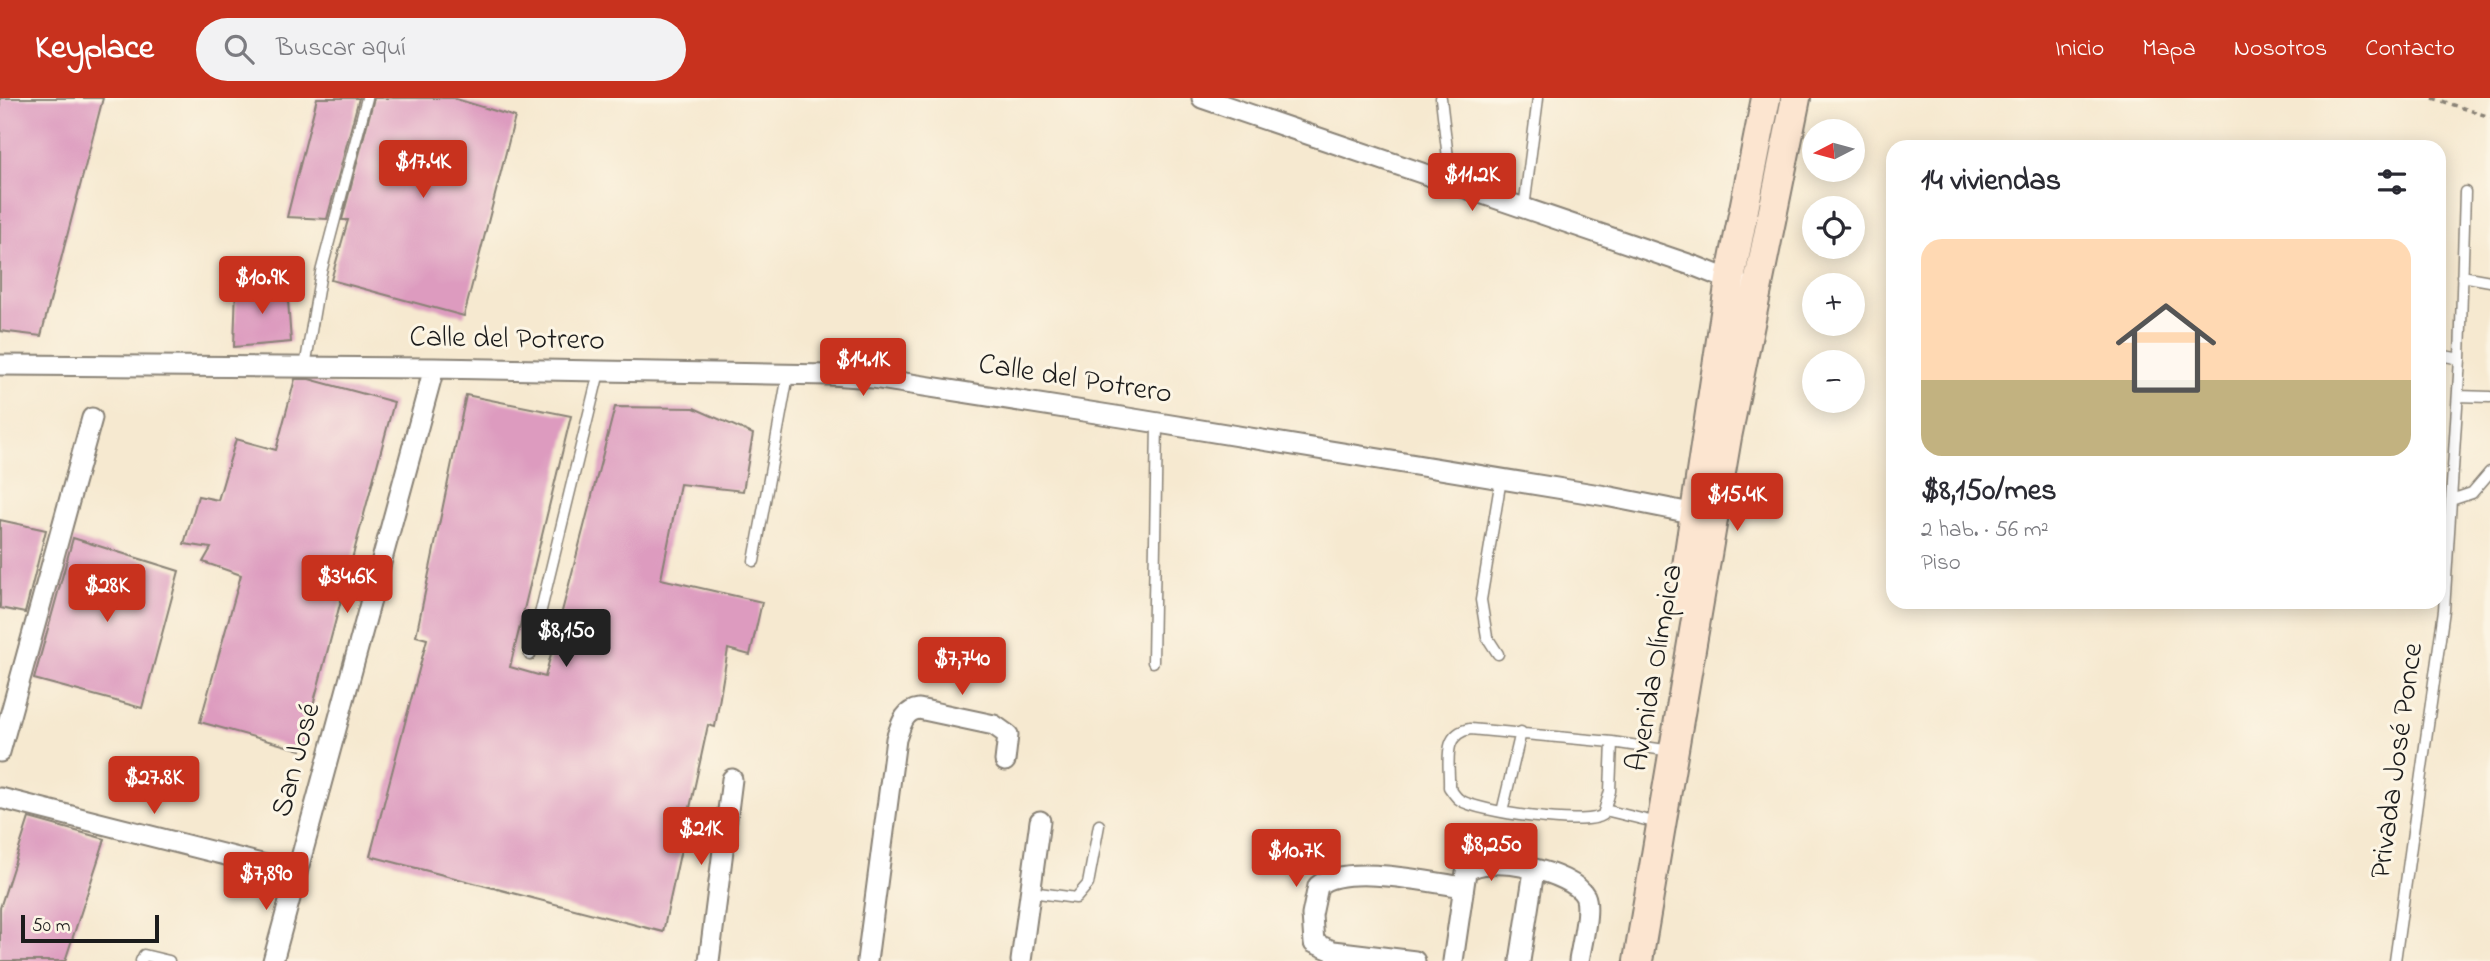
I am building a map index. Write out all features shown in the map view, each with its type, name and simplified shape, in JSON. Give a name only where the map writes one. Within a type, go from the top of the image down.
[{"type":"street","points":[[1202,98],[1730,280],[1757,293]]},
{"type":"street","name":"Avenida Olímpica","points":[[1626,961],[1655,822],[1705,516],[1730,280],[1766,98]]},
{"type":"street","name":"Avenida Olímpica","points":[[1705,516],[1727,437],[1796,98]]},
{"type":"street","name":"Calle del Potrero","points":[[0,365],[434,368],[873,378],[1606,496],[1705,516]]},
{"type":"street","name":"San José","points":[[273,961],[434,368]]},
{"type":"street","points":[[0,752],[92,418]]},
{"type":"street","points":[[867,961],[896,739],[904,718],[911,710],[919,709],[1002,728],[1008,735],[1006,761]]},
{"type":"street","points":[[709,961],[732,779]]},
{"type":"street","points":[[0,798],[298,873]]},
{"type":"street","points":[[1021,961],[1040,821]]},
{"type":"street","name":"Avenida Olímpica","points":[[1638,961],[1655,822]]},
{"type":"street","points":[[1452,961],[1466,872],[1472,866],[1484,863],[1520,865],[1570,882],[1585,896],[1587,905],[1579,961]]},
{"type":"street","points":[[1520,961],[1534,871]]},
{"type":"street","points":[[1415,961],[1333,951],[1314,943],[1312,915],[1318,886],[1331,877],[1353,876],[1463,887]]},
{"type":"lane","points":[[305,367],[321,272],[367,98]]},
{"type":"lane","points":[[1441,98],[1451,185]]},
{"type":"lane","points":[[1524,208],[1538,98]]},
{"type":"lane","name":"Privada José Ponce","points":[[2446,582],[2460,359],[2465,192]]},
{"type":"lane","points":[[2462,276],[2490,281]]},
{"type":"lane","points":[[2446,356],[2460,359]]},
{"type":"lane","points":[[530,655],[599,372]]},
{"type":"lane","points":[[754,561],[788,374]]},
{"type":"lane","points":[[2458,396],[2490,397]]},
{"type":"lane","points":[[1153,662],[1157,423]]},
{"type":"lane","points":[[2452,500],[2472,493],[2490,472]]},
{"type":"lane","points":[[1498,654],[1487,637],[1481,600],[1501,479]]},
{"type":"lane","name":"Privada José Ponce","points":[[2395,961],[2444,609]]},
{"type":"lane","points":[[1612,742],[1610,790],[1600,818],[1558,819],[1502,812],[1460,800],[1449,788],[1451,738],[1457,731],[1470,729],[1521,732],[1612,742],[1667,750]]},
{"type":"lane","points":[[1502,812],[1521,732]]},
{"type":"lane","points":[[1605,810],[1655,822]]},
{"type":"lane","points":[[1031,892],[1076,898],[1083,892],[1088,884],[1099,825]]},
{"type":"lane","points":[[141,961],[144,955],[169,961]]},
{"type":"path","points":[[2433,98],[2490,117]]},
{"type":"building","points":[[0,98],[103,98],[41,336],[0,331]]},
{"type":"building","points":[[317,98],[359,98],[327,219],[287,217]]},
{"type":"building","points":[[374,98],[453,98],[515,117],[464,316],[331,280],[348,220],[342,220]]},
{"type":"building","points":[[236,286],[287,286],[291,342],[234,347]]},
{"type":"building","points":[[295,379],[309,379],[394,402],[301,750],[200,722],[241,575],[203,562],[211,548],[184,544],[198,496],[218,500],[236,439],[276,450]]},
{"type":"building","points":[[466,395],[571,416],[510,667],[545,677],[615,407],[694,408],[753,434],[743,491],[680,484],[661,579],[762,602],[750,655],[728,649],[715,727],[708,725],[663,932],[370,856],[427,639],[416,636]]},
{"type":"building","points":[[0,520],[46,530],[25,613],[0,608]]},
{"type":"building","points":[[73,538],[179,571],[142,708],[34,679]]},
{"type":"building","points":[[29,818],[105,839],[65,961],[0,961],[0,908]]}]
